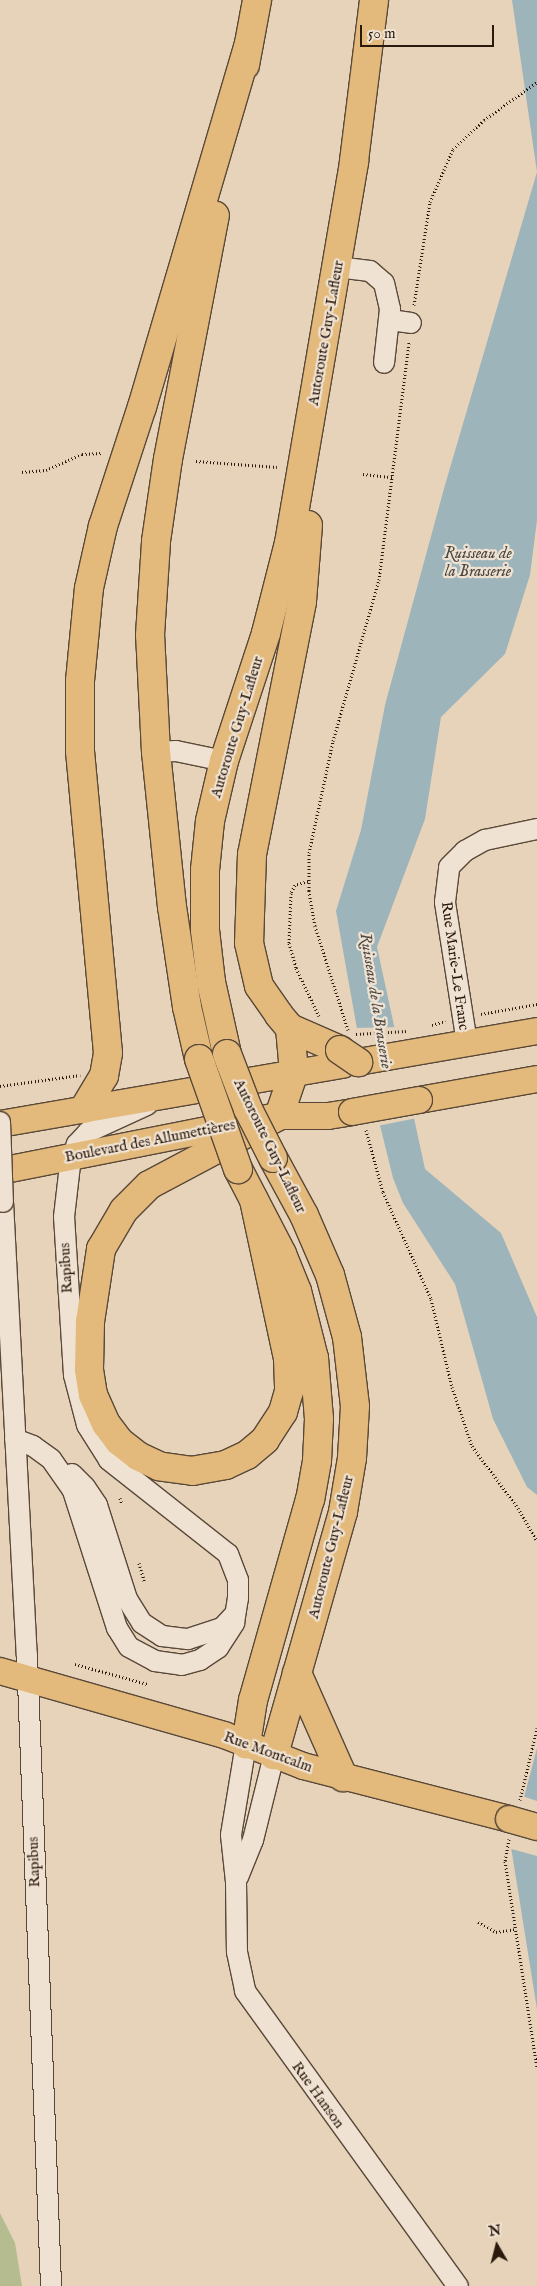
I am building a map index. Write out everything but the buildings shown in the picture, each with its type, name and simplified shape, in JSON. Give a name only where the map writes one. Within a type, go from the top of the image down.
[{"type":"highway","points":[[246,1744],[253,1700],[310,1499],[317,1461],[319,1419],[314,1358],[300,1300],[282,1254],[238,1169],[198,1059],[179,955],[156,752],[150,652],[157,532],[173,427],[257,0]]},
{"type":"highway","name":"Autoroute Guy-Lafleur","points":[[274,1755],[347,1493],[353,1448],[354,1390],[347,1337],[330,1275],[312,1232],[248,1109],[227,1054],[210,982],[204,905],[210,821],[224,761],[279,590],[318,376],[363,105],[374,0]]},
{"type":"highway","points":[[84,1109],[104,1076],[108,1053],[80,751],[80,681],[89,588],[103,526],[142,407],[248,46]]},
{"type":"highway","points":[[318,376],[302,602],[255,835],[248,891],[252,966],[268,1000],[290,1028],[347,1050]]},
{"type":"highway","points":[[254,1200],[288,1358],[289,1391],[279,1422],[265,1440],[247,1455],[226,1465],[203,1471],[159,1466],[129,1450],[112,1432],[94,1395],[89,1357],[94,1276],[109,1231],[124,1210],[149,1186],[279,1116],[294,1072],[290,1028]]},
{"type":"highway","points":[[297,1673],[317,1724],[343,1777]]},
{"type":"main road","points":[[0,1123],[294,1072],[347,1050],[409,1042],[467,1043],[537,1031]]},
{"type":"main road","name":"Boulevard des Allumettières","points":[[0,1171],[279,1116],[328,1116],[358,1119],[419,1100],[537,1079]]},
{"type":"main road","name":"Rue Montcalm","points":[[0,1671],[246,1744],[343,1777],[512,1819],[537,1827]]},
{"type":"street","points":[[337,266],[370,271],[380,278],[388,291],[390,320],[384,363]]},
{"type":"street","points":[[390,320],[411,323]]},
{"type":"street","points":[[156,752],[176,751],[224,761]]},
{"type":"street","name":"Rue Marie-Le Franc","points":[[467,1043],[445,902],[449,867],[465,851],[485,840],[537,829]]},
{"type":"street","name":"Rapibus","points":[[59,1467],[82,1511],[117,1628],[129,1647],[148,1659],[165,1663],[194,1663],[222,1644],[234,1623],[237,1607],[238,1580],[223,1548],[134,1482],[97,1445],[85,1420],[75,1384],[64,1217],[66,1183],[72,1156],[80,1140],[88,1132],[171,1093]]},
{"type":"street","name":"Rapibus","points":[[0,1123],[27,1679],[51,2286]]},
{"type":"street","name":"Rapibus","points":[[112,1432],[134,1482]]},
{"type":"street","name":"Rapibus","points":[[15,1439],[43,1452],[59,1467],[80,1482],[93,1499],[127,1599],[138,1619],[147,1628],[172,1638],[196,1638],[222,1628],[232,1619],[237,1607]]},
{"type":"street","name":"Rue Hanson","points":[[246,1744],[231,1835],[236,1882],[238,1966],[249,1998],[458,2286]]},
{"type":"street","name":"Rue Hanson","points":[[236,1882],[253,1840],[274,1755]]},
{"type":"path","points":[[409,1042],[347,1050],[345,1015],[319,942],[308,881],[313,824],[340,716],[375,597],[393,477],[411,323],[430,202],[453,149],[465,134],[537,82]]},
{"type":"path","points":[[22,472],[46,470],[82,454],[102,453]]},
{"type":"path","points":[[196,461],[277,467]]},
{"type":"path","points":[[363,474],[393,477]]},
{"type":"path","points":[[308,881],[295,885],[291,893],[289,943],[296,968],[324,1022]]},
{"type":"path","points":[[472,1016],[537,1004]]},
{"type":"path","points":[[0,1086],[83,1074]]},
{"type":"path","points":[[358,1119],[383,1192],[431,1299],[452,1387],[472,1446],[518,1508],[537,1541]]},
{"type":"path","points":[[120,1498],[122,1504]]},
{"type":"path","points":[[139,1563],[144,1581]]},
{"type":"path","points":[[75,1664],[147,1684]]},
{"type":"path","points":[[537,1728],[512,1819],[505,1861],[537,2068]]},
{"type":"path","points":[[478,1922],[496,1932],[517,1930]]},
{"type":"green space","points":[[0,2213],[15,2243],[22,2286],[0,2286]]},
{"type":"water","points":[[512,0],[537,0],[537,172]]},
{"type":"water","name":"Ruisseau de la Brasserie","points":[[537,172],[537,520],[530,575],[505,654],[441,717],[425,819],[377,947],[425,1169],[501,1233],[537,1317],[537,1495],[527,1487],[493,1419],[455,1284],[403,1203],[393,1178],[359,1040],[336,911],[361,830],[385,705],[445,485]]},
{"type":"water","points":[[537,1748],[537,2009],[511,1847]]},
{"type":"pier","points":[[398,1027],[417,1118],[377,1126],[354,1028]]},
{"type":"pier","points":[[522,1796],[537,1801],[537,1856],[508,1848]]}]
